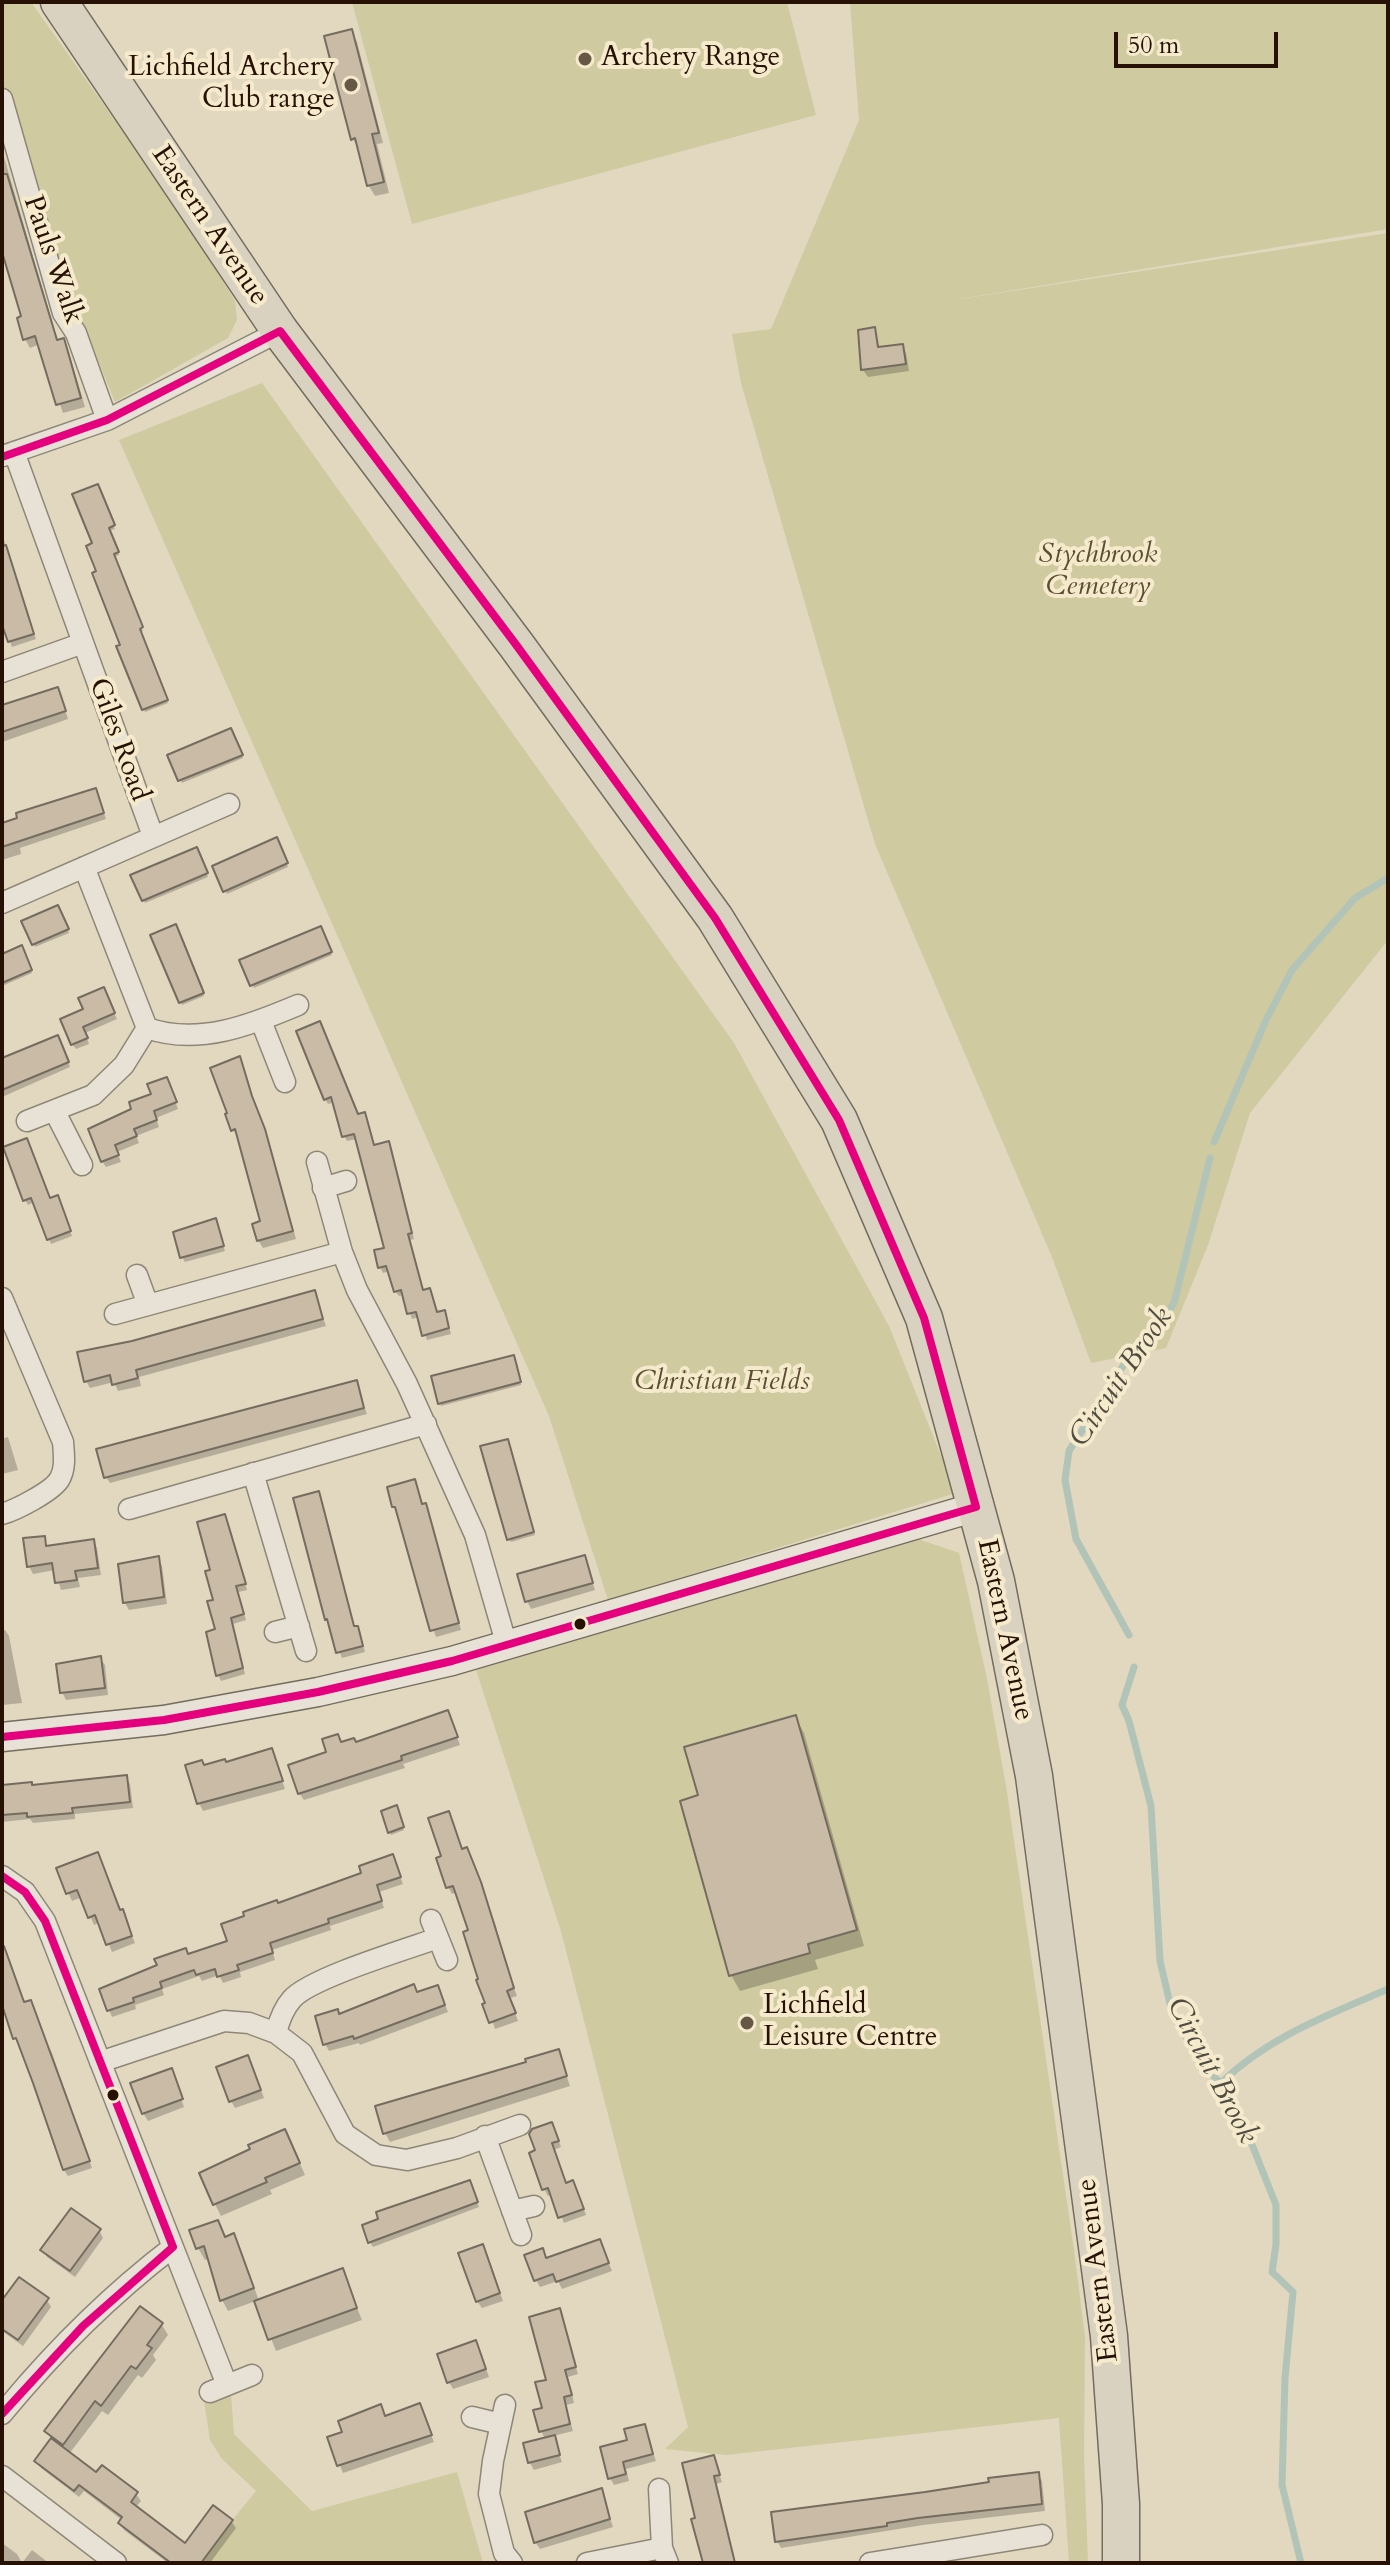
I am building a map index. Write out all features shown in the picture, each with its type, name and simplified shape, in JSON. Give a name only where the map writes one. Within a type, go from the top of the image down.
[{"type":"highway","name":"Eastern Avenue","points":[[59,2],[280,331],[517,646],[715,918],[839,1120],[924,1318],[1011,1648],[1037,1791],[1109,2336],[1121,2504],[1121,2563]]},
{"type":"street","name":"Pauls Walk","points":[[2,99],[63,313],[76,333],[107,420]]},
{"type":"street","points":[[8,454],[107,420],[280,331]]},
{"type":"street","name":"Giles Road","points":[[8,454],[83,643],[153,836]]},
{"type":"street","name":"Giles Road","points":[[2,672],[83,643]]},
{"type":"street","name":"Giles Road","points":[[2,903],[229,804]]},
{"type":"street","points":[[84,867],[147,1028],[166,1035],[232,1030],[298,1005]]},
{"type":"street","points":[[261,1021],[285,1082]]},
{"type":"street","points":[[27,1121],[93,1095],[124,1065],[147,1028]]},
{"type":"street","points":[[55,1112],[82,1165]]},
{"type":"street","points":[[317,1162],[342,1252],[357,1290],[426,1424],[475,1535],[507,1646]]},
{"type":"street","points":[[323,1188],[346,1181]]},
{"type":"street","points":[[115,1314],[342,1252]]},
{"type":"street","points":[[137,1275],[148,1305]]},
{"type":"street","points":[[2,1298],[63,1442],[64,1462],[58,1481],[2,1514]]},
{"type":"street","points":[[140,1511],[253,1473],[426,1424]]},
{"type":"street","points":[[253,1473],[306,1651]]},
{"type":"street","points":[[2,1737],[164,1720],[302,1695],[507,1646],[976,1507]]},
{"type":"street","points":[[275,1632],[299,1626]]},
{"type":"street","points":[[2,1876],[25,1892],[45,1921],[173,2247],[219,2389],[252,2375]]},
{"type":"street","points":[[276,2033],[280,2016],[293,1997],[314,1984],[434,1929],[447,1960]]},
{"type":"street","points":[[100,2062],[224,2021],[249,2023],[276,2033],[302,2053],[345,2134],[376,2155],[407,2160],[457,2148],[520,2125]]},
{"type":"street","points":[[485,2136],[521,2235]]},
{"type":"street","points":[[512,2211],[534,2206]]},
{"type":"street","points":[[2,2414],[85,2322],[124,2285],[173,2247]]},
{"type":"street","points":[[472,2417],[503,2414],[489,2494],[504,2553],[512,2563]]},
{"type":"street","points":[[2,2476],[116,2563]]},
{"type":"street","points":[[587,2563],[665,2555],[659,2489]]},
{"type":"street","points":[[870,2563],[994,2553],[1042,2535]]},
{"type":"green space","points":[[2,2],[31,2],[182,215],[235,301],[237,320],[228,338],[115,402],[86,331],[68,308],[2,92]]},
{"type":"green space","name":"Archery Range","points":[[352,2],[787,2],[816,115],[412,224]]},
{"type":"green space","name":"Stychbrook Cemetery","points":[[850,2],[1388,2],[1388,229],[941,302],[1388,233],[1388,940],[1250,1113],[1208,1245],[1166,1348],[1091,1363],[1052,1257],[875,844],[741,383],[732,334],[771,329],[859,120]]},
{"type":"green space","name":"Christian Fields","points":[[262,383],[734,1043],[889,1326],[956,1493],[608,1600],[549,1416],[119,440]]},
{"type":"green space","name":"Lichfield Leisure Centre","points":[[912,1537],[959,1553],[987,1679],[1006,1786],[1085,2337],[1084,2456],[1088,2563],[1069,2563],[1059,2418],[726,2455],[665,2449],[688,2427],[561,1931],[476,1670]]},
{"type":"green space","points":[[203,2395],[231,2395],[234,2434],[312,2511],[457,2472],[483,2563],[197,2563],[256,2491],[222,2459],[210,2440]]},
{"type":"building","name":"Lichfield Archery Club range","points":[[352,29],[379,133],[372,134],[384,182],[367,186],[355,138],[351,140],[324,36]]},
{"type":"building","points":[[2,174],[7,174],[57,340],[64,338],[81,398],[56,405],[35,336],[23,340],[17,318],[21,316],[2,252]]},
{"type":"building","points":[[875,327],[878,347],[903,344],[906,364],[861,370],[858,330]]},
{"type":"building","points":[[98,484],[115,525],[109,528],[119,552],[114,554],[168,700],[142,710],[116,646],[120,645],[92,573],[96,571],[86,546],[92,543],[72,494]]},
{"type":"building","points":[[6,545],[34,634],[8,642],[2,625],[2,546]]},
{"type":"building","points":[[58,687],[66,711],[2,732],[2,705]]},
{"type":"building","points":[[231,728],[243,755],[178,781],[167,755]]},
{"type":"building","points":[[96,788],[104,813],[2,847],[2,823],[17,818],[16,813]]},
{"type":"building","points":[[277,837],[288,863],[223,892],[212,866]]},
{"type":"building","points":[[197,847],[208,873],[142,901],[130,875]]},
{"type":"building","points":[[58,905],[69,929],[32,945],[21,921]]},
{"type":"building","points":[[176,924],[204,993],[179,1003],[150,935]]},
{"type":"building","points":[[321,926],[332,952],[250,986],[239,960]]},
{"type":"building","points":[[22,945],[32,970],[2,983],[2,954]]},
{"type":"building","points":[[104,987],[115,1013],[83,1027],[88,1038],[71,1045],[60,1019],[83,1009],[78,998]]},
{"type":"building","points":[[320,1021],[358,1114],[365,1112],[374,1145],[389,1141],[423,1290],[430,1288],[437,1312],[445,1310],[449,1328],[422,1336],[416,1312],[407,1314],[401,1290],[394,1292],[386,1266],[378,1268],[374,1250],[384,1248],[354,1134],[342,1137],[331,1097],[324,1100],[296,1031]]},
{"type":"building","points":[[58,1035],[69,1062],[2,1090],[2,1058]]},
{"type":"building","points":[[240,1056],[265,1129],[293,1231],[257,1241],[252,1224],[260,1221],[235,1129],[231,1131],[210,1068]]},
{"type":"building","points":[[167,1077],[177,1102],[154,1111],[157,1120],[134,1129],[137,1136],[115,1145],[119,1155],[101,1162],[88,1129],[131,1109],[129,1102],[151,1094],[147,1084]]},
{"type":"building","points":[[27,1138],[50,1198],[58,1195],[71,1231],[47,1240],[31,1198],[23,1201],[3,1147]]},
{"type":"building","points":[[216,1218],[224,1246],[180,1258],[173,1232]]},
{"type":"building","points":[[315,1290],[323,1319],[136,1370],[138,1378],[112,1385],[110,1375],[84,1382],[77,1352],[132,1341]]},
{"type":"building","points":[[514,1355],[521,1382],[438,1404],[431,1376]]},
{"type":"building","points":[[357,1380],[364,1408],[104,1478],[96,1449]]},
{"type":"building","points":[[508,1439],[534,1532],[507,1540],[480,1446]]},
{"type":"building","points":[[415,1479],[422,1504],[426,1503],[459,1623],[430,1631],[387,1487]]},
{"type":"building","points":[[319,1491],[354,1626],[358,1626],[363,1646],[336,1653],[293,1498]]},
{"type":"building","points":[[225,1514],[246,1584],[236,1586],[244,1614],[231,1618],[243,1668],[216,1676],[206,1632],[215,1629],[207,1601],[213,1600],[205,1571],[210,1570],[197,1522]]},
{"type":"building","points":[[45,1536],[46,1546],[94,1539],[98,1568],[75,1571],[77,1580],[55,1583],[52,1563],[27,1567],[23,1538]]},
{"type":"building","points":[[585,1555],[593,1583],[525,1602],[517,1574]]},
{"type":"building","points":[[159,1556],[164,1597],[123,1603],[118,1564]]},
{"type":"building","points":[[101,1656],[105,1688],[60,1693],[56,1664]]},
{"type":"building","points":[[448,1710],[458,1737],[401,1756],[402,1760],[298,1794],[288,1765],[326,1752],[322,1739],[338,1734],[341,1742],[354,1738],[356,1742]]},
{"type":"building","points":[[796,1715],[857,1930],[808,1944],[810,1953],[729,1976],[680,1801],[698,1795],[684,1747]]},
{"type":"building","points":[[272,1748],[283,1781],[197,1804],[185,1765],[202,1760],[204,1765],[225,1759],[226,1762]]},
{"type":"building","points":[[127,1775],[130,1802],[72,1808],[73,1813],[27,1817],[27,1813],[2,1815],[2,1785]]},
{"type":"building","points":[[397,1805],[404,1827],[388,1833],[381,1811]]},
{"type":"building","points":[[449,1811],[462,1849],[467,1847],[481,1882],[514,1988],[507,1991],[516,2013],[489,2023],[463,1932],[468,1930],[453,1886],[446,1888],[436,1858],[441,1856],[428,1818]]},
{"type":"building","points":[[98,1852],[132,1936],[106,1945],[95,1915],[88,1918],[77,1890],[66,1894],[56,1868]]},
{"type":"building","points":[[393,1854],[401,1877],[377,1885],[382,1901],[270,1943],[273,1953],[237,1965],[239,1970],[217,1977],[215,1969],[196,1975],[194,1970],[160,1982],[162,1988],[107,2011],[99,1989],[157,1965],[154,1959],[186,1948],[188,1954],[227,1941],[221,1924],[244,1916],[243,1912],[277,1900],[278,1903],[361,1873],[359,1866]]},
{"type":"building","points":[[2,1946],[24,2002],[31,2000],[90,2161],[63,2170],[2,2005]]},
{"type":"building","points":[[414,1984],[417,1992],[438,1985],[445,2005],[354,2039],[353,2036],[323,2045],[315,2016],[338,2009],[339,2014]]},
{"type":"building","points":[[559,2049],[567,2076],[383,2134],[375,2106],[526,2062],[525,2059]]},
{"type":"building","points":[[248,2055],[261,2090],[229,2102],[216,2067]]},
{"type":"building","points":[[172,2068],[183,2099],[142,2114],[130,2083]]},
{"type":"building","points":[[552,2122],[559,2141],[552,2143],[566,2183],[573,2180],[584,2209],[558,2218],[548,2188],[542,2190],[529,2153],[535,2150],[529,2134],[532,2129]]},
{"type":"building","points":[[285,2129],[300,2163],[265,2178],[267,2182],[213,2205],[199,2173],[250,2149],[248,2145]]},
{"type":"building","points":[[470,2180],[478,2202],[368,2243],[362,2225],[378,2219],[376,2212]]},
{"type":"building","points":[[71,2208],[101,2229],[70,2271],[40,2250]]},
{"type":"building","points":[[218,2220],[225,2237],[234,2233],[254,2288],[220,2301],[204,2246],[196,2249],[189,2230]]},
{"type":"building","points":[[600,2239],[609,2263],[556,2282],[553,2274],[534,2281],[524,2255],[543,2248],[546,2258]]},
{"type":"building","points":[[483,2244],[500,2293],[476,2302],[458,2253]]},
{"type":"building","points":[[343,2268],[357,2308],[268,2340],[254,2301]]},
{"type":"building","points":[[19,2277],[49,2298],[18,2340],[2,2329],[2,2300]]},
{"type":"building","points":[[140,2306],[163,2323],[147,2345],[152,2348],[136,2369],[131,2366],[101,2406],[95,2401],[63,2445],[44,2431]]},
{"type":"building","points":[[560,2308],[576,2367],[565,2370],[572,2395],[564,2397],[570,2424],[539,2432],[533,2410],[542,2408],[535,2382],[546,2380],[529,2317]]},
{"type":"building","points":[[476,2340],[486,2369],[447,2383],[437,2354]]},
{"type":"building","points":[[420,2403],[432,2435],[337,2466],[327,2437],[342,2432],[338,2421],[381,2404],[385,2416]]},
{"type":"building","points":[[645,2424],[653,2454],[623,2462],[626,2474],[608,2479],[600,2447],[627,2440],[624,2429]]},
{"type":"building","points":[[555,2435],[560,2455],[528,2463],[523,2443]]},
{"type":"building","points":[[51,2438],[96,2472],[102,2465],[138,2492],[131,2502],[185,2543],[213,2505],[233,2520],[201,2563],[171,2563],[118,2523],[122,2517],[79,2485],[74,2491],[34,2461]]},
{"type":"building","points":[[714,2455],[720,2475],[714,2476],[735,2563],[703,2563],[691,2519],[695,2518],[682,2463]]},
{"type":"building","points":[[1039,2472],[1042,2504],[918,2518],[887,2523],[887,2526],[775,2542],[771,2512],[925,2492],[989,2482],[988,2478]]},
{"type":"building","points":[[602,2488],[610,2519],[534,2543],[525,2512]]},
{"type":"waterway","name":"Circuit Brook","points":[[1214,1142],[1266,1020],[1292,970],[1355,898],[1388,878]]},
{"type":"waterway","name":"Circuit Brook","points":[[1129,1635],[1076,1539],[1065,1480],[1069,1451],[1130,1355],[1152,1334],[1174,1303],[1210,1158]]},
{"type":"waterway","name":"Circuit Brook","points":[[1134,1667],[1122,1705],[1151,1806],[1160,1961],[1172,2012],[1201,2065],[1221,2083],[1243,2122],[1276,2205],[1272,2272],[1293,2292],[1285,2378],[1282,2485],[1301,2563]]},
{"type":"waterway","points":[[1221,2083],[1279,2040],[1388,1989]]},
{"type":"transit line","points":[[2,457],[107,420],[280,331],[517,646],[715,918],[839,1120],[924,1318],[976,1507],[452,1661],[318,1692],[164,1720],[2,1737]]},
{"type":"transit line","points":[[2,1876],[25,1892],[45,1921],[173,2247],[83,2326],[2,2414]]},
{"type":"place","name":"Archery Range","points":[[585,59]]},
{"type":"place","name":"Lichfield Archery Club range","points":[[351,85]]},
{"type":"place","name":"Lichfield Leisure Centre","points":[[747,2023]]}]
